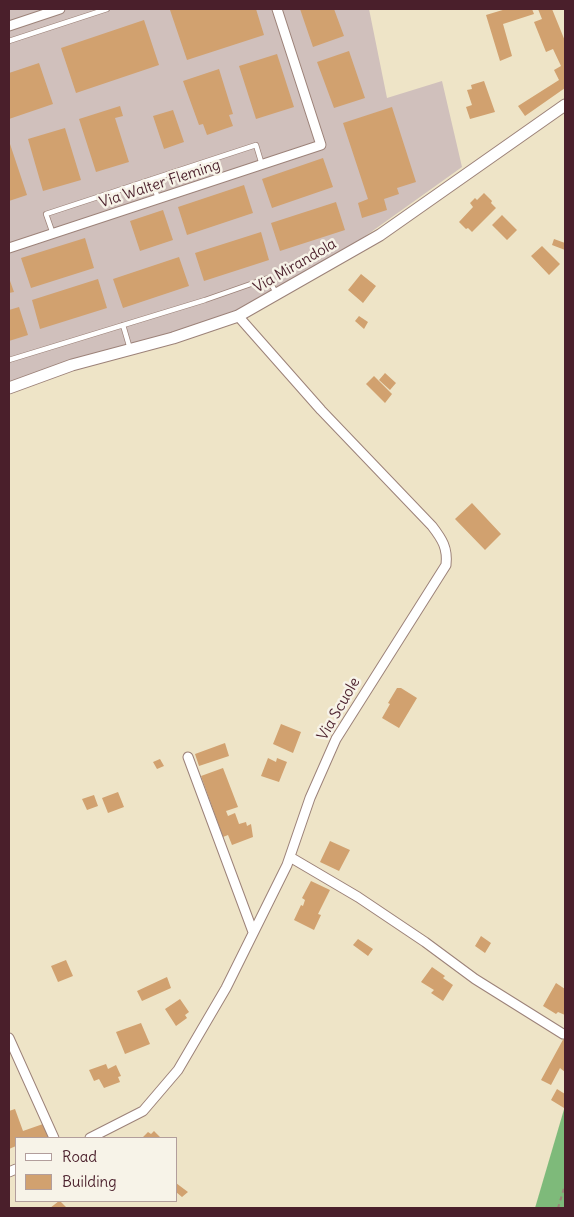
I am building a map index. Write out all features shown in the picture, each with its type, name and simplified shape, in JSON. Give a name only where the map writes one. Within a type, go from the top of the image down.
[{"type":"street","points":[[9,26],[60,9]]},
{"type":"street","name":"Via Walter Fleming","points":[[9,248],[321,145],[277,9]]},
{"type":"street","name":"Via Mirandola","points":[[9,388],[72,365],[172,338],[238,316],[380,235],[565,105]]},
{"type":"street","name":"Via Scuole","points":[[92,1137],[143,1111],[178,1070],[226,988],[290,857],[310,798],[336,738],[446,565],[447,553],[442,539],[432,526],[321,410],[238,316]]},
{"type":"street","points":[[188,758],[253,932]]},
{"type":"street","points":[[290,857],[358,897],[475,979],[563,1034]]},
{"type":"street","points":[[9,1038],[54,1137]]},
{"type":"lane","points":[[9,41],[98,10],[107,9]]},
{"type":"lane","points":[[53,234],[46,214],[256,145],[262,164]]},
{"type":"lane","points":[[152,179],[158,199]]},
{"type":"lane","points":[[9,360],[205,300],[268,278],[276,294]]},
{"type":"lane","points":[[123,325],[130,349]]},
{"type":"path","points":[[558,1208],[565,1185]]},
{"type":"shaded area","points":[[9,9],[369,9],[387,98],[442,81],[462,167],[322,267],[213,322],[9,385]]},
{"type":"green space","points":[[565,1106],[565,1208],[535,1208]]},
{"type":"building","points":[[256,9],[264,35],[187,60],[170,10]]},
{"type":"building","points":[[300,9],[334,9],[344,36],[313,47]]},
{"type":"building","points":[[506,9],[532,9],[534,14],[503,24],[512,56],[500,61],[486,15]]},
{"type":"building","points":[[538,9],[552,9],[565,41],[565,88],[525,116],[518,106],[559,80],[554,70],[561,66],[553,49],[546,52],[534,22],[542,19]]},
{"type":"building","points":[[144,20],[159,65],[76,93],[61,48]]},
{"type":"building","points":[[349,51],[365,98],[334,108],[317,62]]},
{"type":"building","points":[[277,54],[294,107],[256,119],[239,66]]},
{"type":"building","points":[[39,63],[53,104],[9,119],[9,73]]},
{"type":"building","points":[[219,69],[233,114],[229,115],[233,126],[207,135],[203,124],[199,125],[183,81]]},
{"type":"building","points":[[484,81],[495,112],[470,119],[466,107],[472,105],[467,90],[472,89],[471,85]]},
{"type":"building","points":[[120,106],[123,116],[115,118],[129,162],[96,172],[79,119]]},
{"type":"building","points":[[392,107],[416,182],[397,188],[399,194],[384,199],[387,210],[362,218],[358,203],[368,199],[343,123]]},
{"type":"building","points":[[173,110],[184,142],[164,149],[153,116]]},
{"type":"building","points":[[65,128],[81,180],[43,191],[28,139]]},
{"type":"building","points":[[9,144],[27,195],[9,201]]},
{"type":"building","points":[[323,158],[333,187],[272,208],[262,179]]},
{"type":"building","points":[[244,185],[253,213],[187,235],[178,207]]},
{"type":"building","points":[[484,193],[496,208],[472,232],[459,222],[473,207],[470,203],[475,198],[477,200]]},
{"type":"building","points":[[336,202],[345,230],[280,251],[271,223]]},
{"type":"building","points":[[163,210],[173,240],[140,251],[130,221]]},
{"type":"building","points":[[502,215],[517,230],[507,240],[492,225]]},
{"type":"building","points":[[261,232],[269,260],[204,281],[195,253]]},
{"type":"building","points":[[85,238],[94,268],[31,288],[21,258]]},
{"type":"building","points":[[554,239],[565,243],[565,250],[552,245]]},
{"type":"building","points":[[542,246],[560,264],[549,275],[531,256]]},
{"type":"building","points":[[179,257],[189,286],[123,308],[113,279]]},
{"type":"building","points":[[361,274],[376,286],[363,303],[348,290]]},
{"type":"building","points":[[9,278],[14,292],[9,293]]},
{"type":"building","points":[[98,279],[107,308],[40,329],[32,300]]},
{"type":"building","points":[[19,307],[28,335],[9,341],[9,310]]},
{"type":"building","points":[[359,316],[368,322],[364,329],[355,321]]},
{"type":"building","points":[[385,373],[396,383],[390,390],[379,380]]},
{"type":"building","points":[[374,376],[392,394],[385,403],[366,384]]},
{"type":"building","points":[[472,503],[501,534],[485,550],[455,519]]},
{"type":"building","points":[[397,688],[401,688],[417,698],[399,728],[382,718]]},
{"type":"building","points":[[281,724],[301,732],[293,753],[273,744]]},
{"type":"building","points":[[225,743],[229,756],[199,766],[195,754]]},
{"type":"building","points":[[268,758],[276,762],[277,758],[287,762],[279,782],[261,776]]},
{"type":"building","points":[[160,759],[164,766],[157,769],[153,762]]},
{"type":"building","points":[[223,768],[238,807],[226,811],[228,816],[235,813],[239,824],[246,822],[247,826],[251,824],[253,837],[232,845],[228,835],[223,837],[201,776]]},
{"type":"building","points":[[118,792],[124,807],[108,813],[102,798]]},
{"type":"building","points":[[94,795],[98,806],[87,810],[82,799]]},
{"type":"building","points":[[330,841],[350,850],[339,871],[320,862]]},
{"type":"building","points":[[311,881],[330,890],[318,914],[321,915],[314,930],[294,920],[301,905],[303,906],[305,900],[302,898]]},
{"type":"building","points":[[481,936],[491,943],[485,953],[475,946]]},
{"type":"building","points":[[358,939],[373,949],[368,956],[353,945]]},
{"type":"building","points":[[66,960],[73,976],[58,982],[51,966]]},
{"type":"building","points":[[432,967],[445,976],[443,978],[453,985],[443,1001],[431,993],[434,990],[421,982]]},
{"type":"building","points":[[167,977],[171,988],[142,1001],[137,991]]},
{"type":"building","points":[[556,983],[565,989],[565,1015],[558,1012],[556,1014],[543,1006]]},
{"type":"building","points":[[180,999],[189,1012],[185,1015],[187,1018],[176,1026],[165,1009]]},
{"type":"building","points":[[141,1023],[150,1044],[125,1054],[116,1032]]},
{"type":"building","points":[[565,1036],[565,1072],[560,1068],[551,1085],[541,1080]]},
{"type":"building","points":[[106,1064],[108,1069],[116,1065],[121,1076],[118,1077],[120,1082],[104,1088],[99,1079],[94,1081],[89,1070]]},
{"type":"building","points":[[557,1089],[565,1094],[564,1108],[551,1100]]},
{"type":"building","points":[[15,1109],[23,1131],[43,1124],[49,1137],[15,1137],[15,1146],[9,1149],[9,1111]]},
{"type":"building","points":[[154,1131],[160,1137],[143,1137],[148,1132],[151,1134]]},
{"type":"building","points":[[178,1184],[188,1192],[182,1197],[178,1194]]},
{"type":"building","points":[[58,1202],[61,1202],[67,1208],[50,1208]]}]
